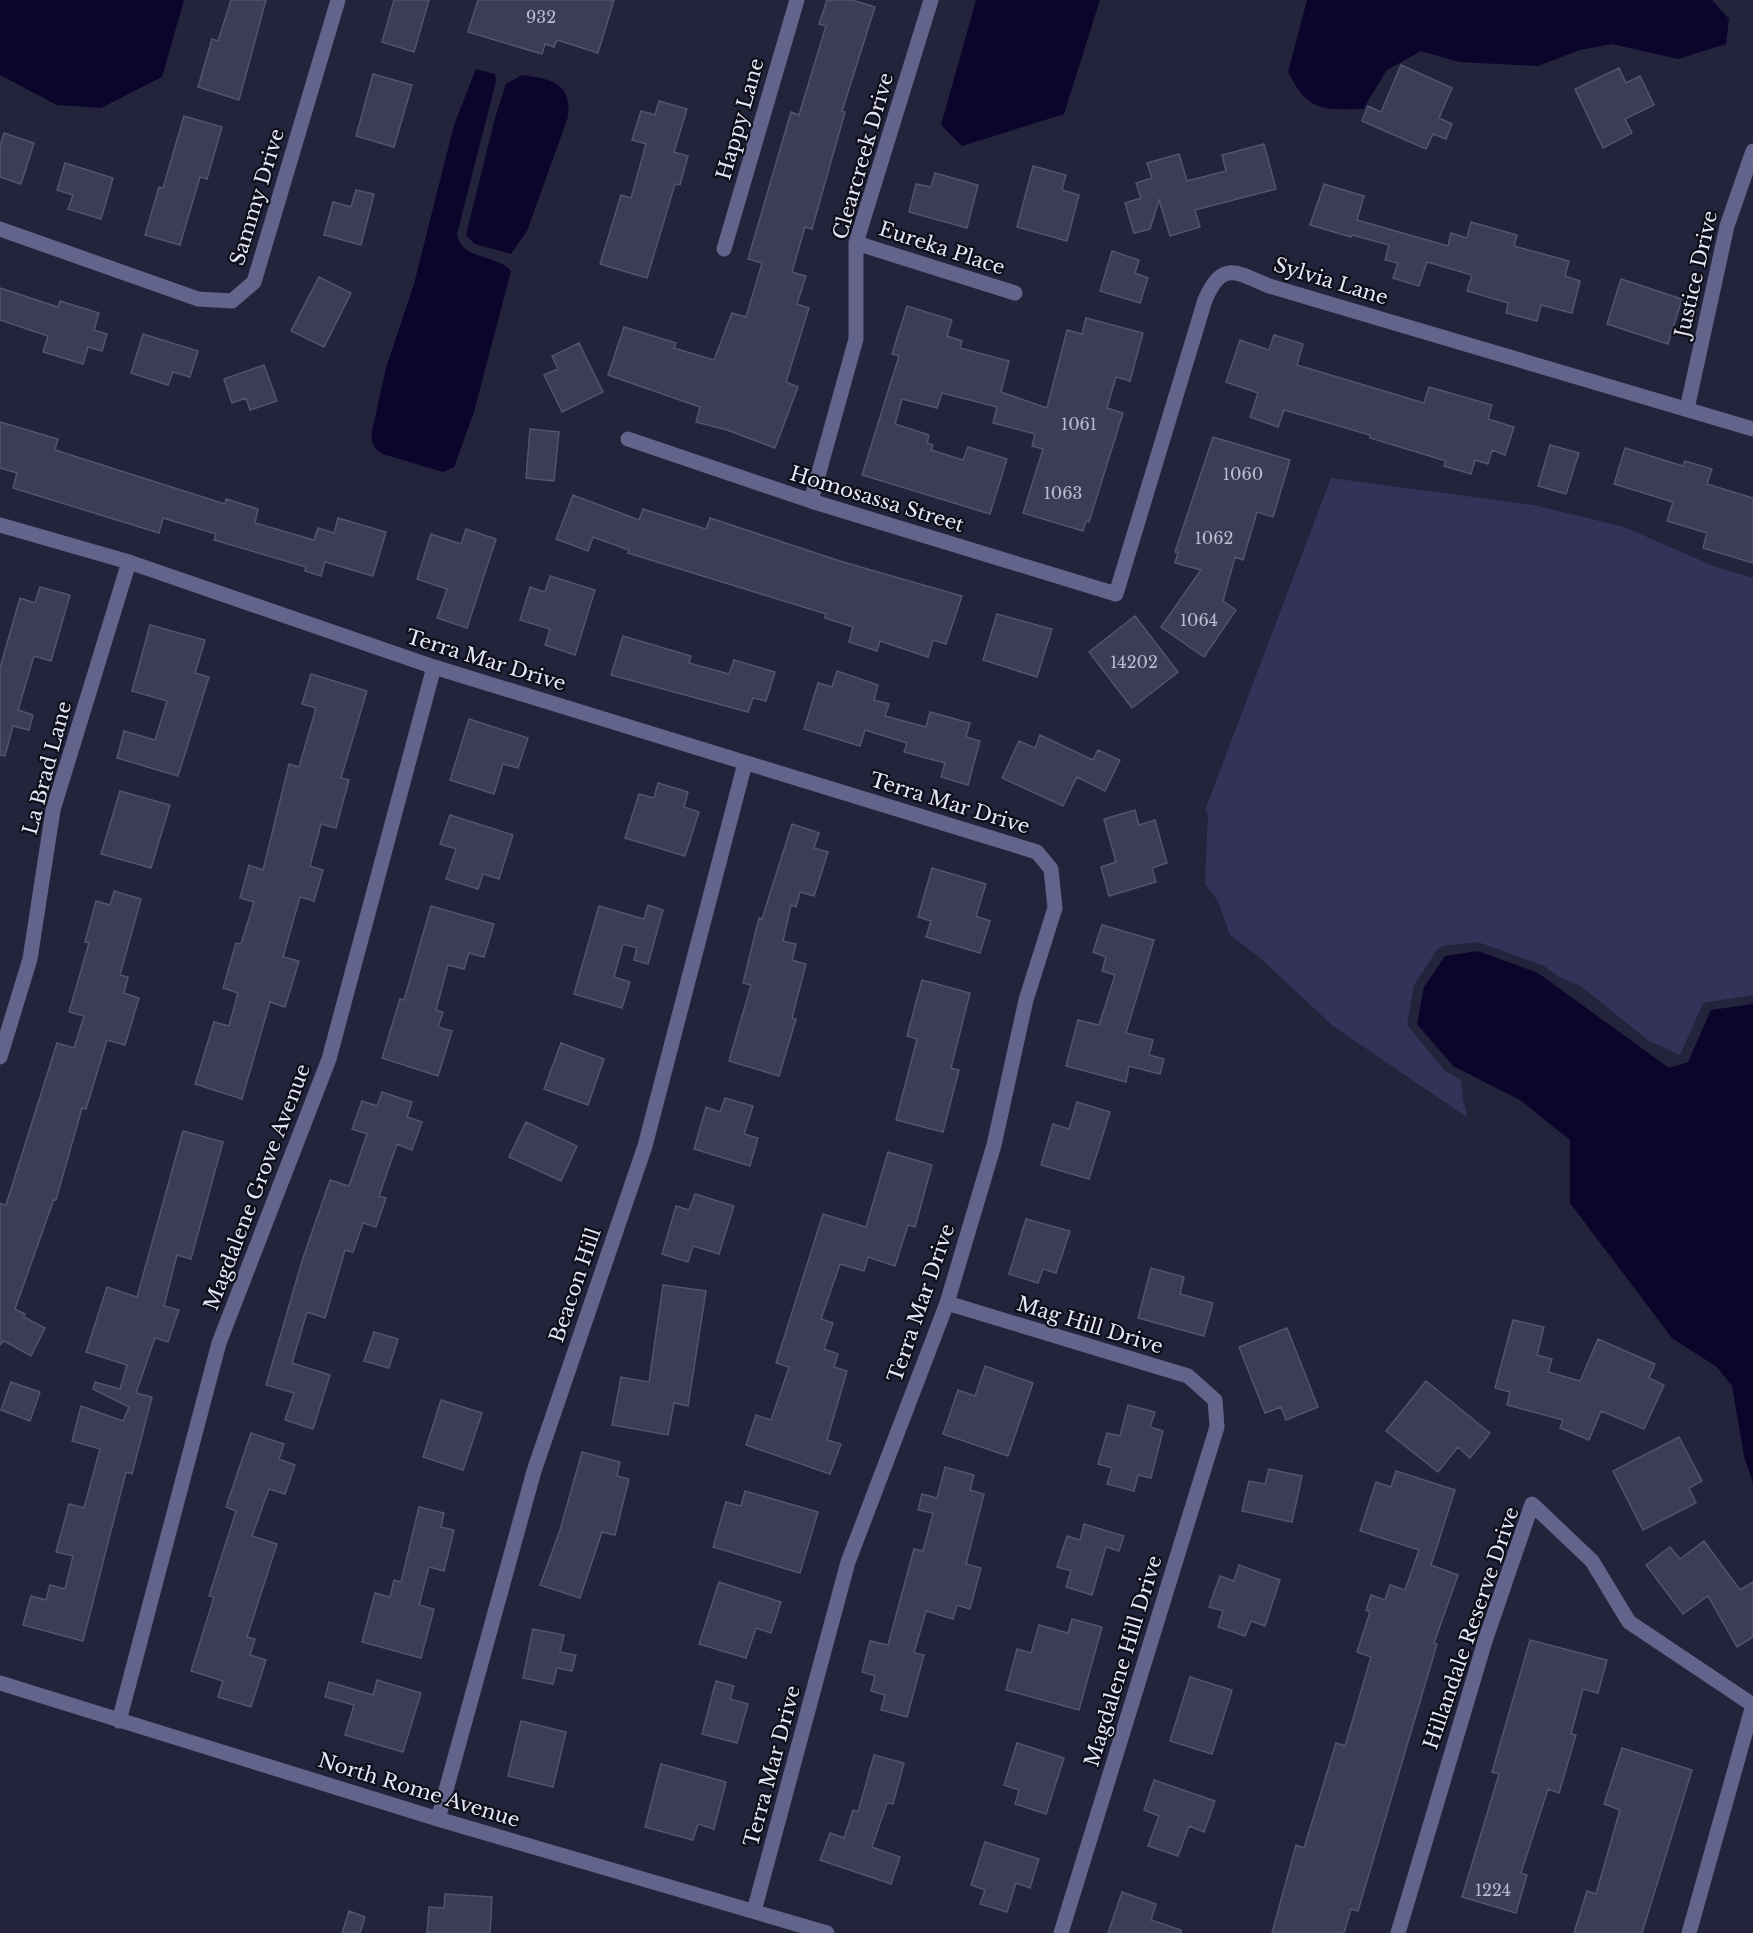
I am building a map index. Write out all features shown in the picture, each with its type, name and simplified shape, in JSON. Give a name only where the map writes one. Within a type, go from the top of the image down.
[{"type":"street","name":"Sammy Drive","points":[[0,230],[198,299],[232,301],[254,282],[338,0]]},
{"type":"street","name":"Happy Lane","points":[[724,249],[797,0]]},
{"type":"street","name":"Clearcreek Drive","points":[[811,501],[856,339],[856,243],[931,0]]},
{"type":"street","name":"Justice Drive","points":[[1687,409],[1727,226],[1753,151]]},
{"type":"street","name":"Eureka Place","points":[[856,243],[1015,293]]},
{"type":"street","name":"Sylvia Lane","points":[[1116,594],[1205,300],[1213,282],[1229,272],[1238,272],[1269,286],[1753,429]]},
{"type":"street","name":"Homosassa Street","points":[[628,439],[811,501],[1116,594]]},
{"type":"street","name":"Terra Mar Drive","points":[[0,525],[129,562],[434,667],[1037,852],[1051,869],[1055,908],[1026,1000],[994,1145],[947,1303],[848,1562],[754,1911]]},
{"type":"street","name":"La Brad Lane","points":[[0,1057],[30,959],[53,810],[129,562]]},
{"type":"street","name":"Magdalene Grove Avenue","points":[[119,1721],[219,1343],[329,1059],[434,667]]},
{"type":"street","name":"Beacon Hill","points":[[438,1819],[534,1471],[645,1146],[745,763]]},
{"type":"street","name":"Mag Hill Drive","points":[[947,1303],[1188,1376],[1215,1400]]},
{"type":"street","name":"Magdalene Hill Drive","points":[[1061,1933],[1217,1427],[1215,1400]]},
{"type":"street","name":"Hillandale Reserve Drive","points":[[1398,1933],[1478,1663],[1532,1504],[1592,1561],[1629,1622],[1753,1705],[1689,1933]]},
{"type":"street","name":"North Rome Avenue","points":[[0,1683],[438,1819],[827,1933]]},
{"type":"shaded area","points":[[0,0],[184,0],[162,77],[101,108],[57,105],[0,75]]},
{"type":"shaded area","points":[[976,0],[1100,0],[1064,114],[962,146],[941,125]]},
{"type":"shaded area","points":[[1307,0],[1712,0],[1729,19],[1726,44],[1678,59],[1612,44],[1580,50],[1538,66],[1459,62],[1421,51],[1387,70],[1363,109],[1336,109],[1317,106],[1309,101],[1295,85],[1288,72]]},
{"type":"shaded area","points":[[476,69],[495,74],[496,81],[457,234],[460,242],[472,253],[497,262],[511,271],[474,412],[454,467],[443,472],[383,454],[373,445],[372,431],[386,368],[414,284],[454,125]]},
{"type":"shaded area","points":[[522,75],[542,78],[558,85],[567,97],[568,117],[527,231],[511,254],[475,244],[466,235],[495,118],[506,84]]},
{"type":"shaded area","points":[[1331,478],[1534,505],[1624,527],[1716,567],[1753,578],[1753,995],[1703,1003],[1680,1055],[1649,1041],[1581,986],[1559,977],[1544,966],[1478,942],[1443,946],[1437,950],[1414,985],[1407,1025],[1445,1071],[1461,1080],[1468,1118],[1333,1026],[1258,956],[1230,935],[1218,901],[1205,884],[1208,815],[1205,810]]},
{"type":"shaded area","points":[[1478,951],[1538,973],[1669,1068],[1688,1062],[1711,1010],[1753,1004],[1753,1483],[1744,1456],[1732,1386],[1717,1367],[1672,1338],[1570,1203],[1570,1140],[1520,1100],[1453,1066],[1417,1024],[1424,987],[1445,956]]},
{"type":"building","points":[[231,0],[266,0],[239,100],[198,87],[212,39],[218,41]]},
{"type":"building","points":[[394,0],[429,0],[414,52],[382,42]]},
{"type":"building","points":[[478,0],[614,0],[598,53],[557,40],[554,47],[545,44],[542,54],[468,32]]},
{"type":"building","points":[[827,0],[852,0],[875,7],[842,111],[845,112],[812,229],[805,227],[792,272],[806,276],[797,304],[809,308],[786,382],[798,387],[775,448],[727,430],[696,422],[700,407],[608,375],[624,327],[676,343],[674,348],[714,360],[732,313],[746,317],[762,263],[748,259],[791,112],[799,115],[826,26],[819,24]]},
{"type":"building","points":[[1401,65],[1452,88],[1439,118],[1452,124],[1446,139],[1433,134],[1426,149],[1362,121],[1368,106],[1381,112]]},
{"type":"building","points":[[1619,68],[1626,83],[1640,76],[1654,105],[1625,119],[1632,133],[1603,148],[1575,89]]},
{"type":"building","points":[[373,74],[412,85],[394,147],[356,136]]},
{"type":"building","points":[[659,101],[687,109],[674,152],[688,156],[680,185],[675,184],[647,278],[600,264],[621,195],[631,198],[646,144],[632,140],[641,111],[655,115]]},
{"type":"building","points":[[184,116],[222,127],[207,179],[200,177],[180,245],[145,235],[159,187],[163,188]]},
{"type":"building","points":[[4,133],[34,143],[21,184],[0,177],[0,146]]},
{"type":"building","points":[[1264,144],[1276,189],[1195,210],[1200,227],[1170,236],[1159,200],[1150,229],[1134,233],[1125,203],[1141,198],[1136,183],[1152,178],[1147,163],[1179,154],[1187,181],[1226,171],[1222,155]]},
{"type":"building","points":[[65,163],[113,178],[101,219],[68,209],[73,195],[57,190]]},
{"type":"building","points":[[1033,166],[1066,175],[1062,190],[1079,195],[1067,241],[1017,227]]},
{"type":"building","points":[[935,173],[978,185],[967,228],[909,212],[916,184],[931,187]]},
{"type":"building","points":[[1324,184],[1364,196],[1357,220],[1448,246],[1451,233],[1467,238],[1471,222],[1517,235],[1514,246],[1569,261],[1565,276],[1580,281],[1572,313],[1541,305],[1537,321],[1506,313],[1508,303],[1467,291],[1472,275],[1427,262],[1419,286],[1393,278],[1398,263],[1385,260],[1389,245],[1310,225]]},
{"type":"building","points":[[356,190],[374,194],[361,245],[324,235],[333,202],[351,207]]},
{"type":"building","points":[[1112,251],[1139,260],[1135,273],[1148,278],[1140,303],[1100,291]]},
{"type":"building","points":[[319,277],[351,293],[324,347],[291,331]]},
{"type":"building","points":[[1621,279],[1682,299],[1668,344],[1607,324]]},
{"type":"building","points":[[0,288],[58,307],[60,301],[99,313],[94,330],[107,334],[102,351],[88,347],[83,364],[43,352],[48,336],[0,320]]},
{"type":"building","points":[[907,306],[952,320],[947,336],[962,341],[960,348],[1009,361],[1001,392],[1047,408],[1067,330],[1082,334],[1086,318],[1143,333],[1130,381],[1116,377],[1107,408],[1123,413],[1089,522],[1086,521],[1083,531],[1023,513],[1043,449],[1032,446],[1035,434],[993,423],[997,407],[942,393],[937,408],[902,399],[895,424],[929,435],[927,443],[933,445],[931,450],[963,460],[968,447],[1007,459],[990,514],[862,475],[899,356],[892,354]]},
{"type":"building","points":[[143,334],[198,351],[190,377],[173,372],[168,385],[131,373]]},
{"type":"building","points":[[1274,335],[1303,344],[1297,365],[1424,403],[1429,387],[1492,405],[1488,419],[1514,427],[1505,455],[1492,450],[1488,464],[1475,460],[1471,474],[1444,466],[1446,461],[1370,438],[1370,435],[1284,410],[1278,427],[1250,417],[1258,393],[1226,382],[1240,340],[1269,350]]},
{"type":"building","points":[[579,343],[603,392],[562,412],[544,375],[558,369],[552,356]]},
{"type":"building","points":[[264,365],[277,401],[250,410],[246,398],[232,403],[224,379]]},
{"type":"building","points":[[0,422],[58,439],[55,450],[225,504],[226,499],[258,509],[255,523],[314,540],[318,528],[334,533],[338,518],[386,532],[373,576],[325,562],[321,576],[305,571],[306,567],[214,540],[216,534],[163,518],[159,533],[13,488],[17,473],[0,468]]},
{"type":"building","points":[[530,429],[559,432],[554,481],[526,478]]},
{"type":"building","points":[[1213,437],[1290,460],[1273,517],[1257,512],[1243,560],[1235,557],[1223,601],[1236,610],[1204,657],[1161,627],[1201,570],[1175,563],[1178,553],[1175,552]]},
{"type":"building","points":[[1550,445],[1579,453],[1566,494],[1538,486]]},
{"type":"building","points":[[1625,448],[1683,466],[1685,461],[1712,469],[1707,484],[1753,498],[1753,563],[1703,548],[1707,533],[1667,521],[1673,502],[1614,484]]},
{"type":"building","points":[[573,495],[639,520],[643,509],[706,529],[710,518],[843,562],[962,596],[946,644],[933,640],[928,657],[880,641],[877,651],[849,642],[853,627],[825,618],[826,614],[628,553],[629,550],[593,537],[588,551],[556,539]]},
{"type":"building","points":[[466,529],[496,539],[467,628],[437,618],[447,589],[417,579],[431,534],[461,544]]},
{"type":"building","points":[[550,576],[595,590],[575,655],[545,645],[550,629],[520,620],[530,587],[545,592]]},
{"type":"building","points":[[40,587],[70,595],[51,661],[34,656],[18,710],[33,715],[29,730],[13,726],[5,756],[0,755],[0,668],[20,598],[35,603]]},
{"type":"building","points":[[997,614],[1052,629],[1037,677],[983,660]]},
{"type":"building","points":[[1135,616],[1178,672],[1132,708],[1089,652]]},
{"type":"building","points":[[150,625],[205,640],[195,673],[209,677],[178,776],[117,758],[124,731],[155,740],[167,701],[132,691]]},
{"type":"building","points":[[623,636],[691,656],[689,663],[729,674],[734,660],[775,672],[766,701],[753,698],[748,712],[611,675]]},
{"type":"building","points":[[837,671],[878,685],[874,700],[889,704],[885,716],[926,727],[930,712],[970,723],[966,737],[980,741],[968,785],[941,777],[945,763],[904,752],[907,743],[865,730],[860,746],[804,729],[818,683],[832,687]]},
{"type":"building","points":[[311,674],[367,691],[341,778],[349,780],[336,828],[321,824],[310,866],[323,870],[314,901],[300,897],[283,957],[299,961],[285,1007],[270,1002],[242,1099],[195,1084],[214,1022],[229,1026],[238,993],[223,988],[236,943],[241,944],[254,902],[240,898],[249,865],[263,870],[289,764],[299,767],[316,708],[302,704]]},
{"type":"building","points":[[469,719],[528,738],[518,768],[503,764],[494,794],[450,780]]},
{"type":"building","points":[[1040,735],[1093,760],[1098,750],[1120,760],[1105,791],[1077,777],[1063,806],[1002,778],[1019,741],[1035,748]]},
{"type":"building","points":[[658,783],[688,792],[684,807],[699,812],[685,856],[625,838],[639,794],[654,798]]},
{"type":"building","points":[[120,791],[170,805],[151,868],[101,854]]},
{"type":"building","points":[[1135,810],[1139,825],[1155,820],[1167,863],[1152,868],[1156,882],[1109,896],[1101,867],[1116,862],[1104,819]]},
{"type":"building","points":[[450,815],[513,835],[499,879],[483,874],[478,889],[446,879],[456,849],[440,844]]},
{"type":"building","points":[[792,824],[819,833],[814,848],[828,852],[814,896],[800,892],[796,907],[791,905],[783,941],[796,944],[792,960],[806,964],[792,1018],[796,1019],[779,1076],[729,1061],[751,985],[743,983],[759,918],[762,919]]},
{"type":"building","points":[[932,868],[986,884],[976,916],[990,921],[980,953],[926,937],[931,921],[918,917]]},
{"type":"building","points":[[114,891],[141,899],[120,975],[128,977],[124,993],[139,998],[125,1045],[107,1040],[86,1109],[82,1108],[56,1200],[54,1199],[15,1309],[25,1314],[24,1317],[45,1328],[31,1356],[4,1341],[0,1345],[0,1203],[6,1205],[57,1043],[74,1048],[84,1016],[69,1012],[89,943],[85,942],[96,901],[110,905]]},
{"type":"building","points":[[648,905],[663,910],[648,964],[634,960],[637,948],[623,944],[614,977],[630,982],[622,1008],[574,994],[599,906],[644,919]]},
{"type":"building","points":[[431,906],[494,924],[484,957],[469,953],[464,969],[448,965],[436,1010],[443,1012],[438,1027],[452,1031],[438,1076],[382,1058],[400,999],[404,1000]]},
{"type":"building","points":[[1102,925],[1154,940],[1126,1033],[1153,1040],[1149,1055],[1164,1059],[1160,1074],[1129,1066],[1126,1082],[1066,1066],[1078,1020],[1099,1025],[1115,975],[1102,971],[1106,957],[1093,952]]},
{"type":"building","points":[[922,980],[970,993],[951,1068],[959,1070],[943,1132],[896,1120],[917,1039],[907,1036]]},
{"type":"building","points":[[561,1043],[604,1059],[588,1105],[544,1089]]},
{"type":"building","points":[[382,1092],[412,1102],[407,1117],[422,1122],[412,1150],[397,1144],[379,1196],[386,1198],[376,1227],[363,1223],[353,1252],[345,1250],[325,1318],[307,1312],[292,1363],[330,1375],[313,1429],[285,1420],[294,1393],[266,1385],[302,1261],[330,1180],[349,1186],[367,1134],[352,1129],[362,1101],[377,1106]]},
{"type":"building","points":[[725,1098],[753,1106],[744,1134],[758,1138],[750,1166],[694,1149],[706,1107],[720,1112]]},
{"type":"building","points":[[1077,1102],[1110,1112],[1089,1179],[1041,1165],[1053,1124],[1069,1129]]},
{"type":"building","points":[[526,1122],[577,1146],[561,1181],[509,1157]]},
{"type":"building","points":[[183,1131],[223,1142],[191,1259],[177,1255],[164,1306],[179,1310],[168,1342],[155,1338],[136,1393],[152,1397],[132,1474],[126,1472],[83,1641],[23,1625],[31,1596],[46,1600],[50,1585],[65,1589],[73,1556],[56,1552],[69,1504],[84,1508],[100,1449],[72,1441],[81,1406],[123,1421],[129,1407],[93,1389],[95,1382],[120,1389],[127,1365],[86,1352],[107,1287],[137,1297]]},
{"type":"building","points":[[888,1152],[932,1165],[915,1227],[908,1225],[895,1266],[868,1257],[864,1271],[840,1264],[821,1319],[833,1323],[824,1349],[838,1354],[834,1367],[847,1371],[827,1440],[841,1444],[830,1474],[746,1445],[756,1415],[771,1420],[789,1367],[776,1363],[823,1214],[866,1227]]},
{"type":"building","points":[[695,1194],[734,1206],[719,1254],[693,1246],[688,1262],[662,1254],[676,1206],[689,1210]]},
{"type":"building","points":[[1026,1219],[1070,1231],[1056,1273],[1043,1269],[1038,1283],[1009,1274]]},
{"type":"building","points":[[1151,1268],[1184,1277],[1180,1294],[1213,1303],[1204,1336],[1138,1318]]},
{"type":"building","points":[[663,1285],[706,1291],[688,1406],[674,1403],[668,1435],[612,1425],[621,1377],[649,1382]]},
{"type":"building","points":[[1513,1320],[1544,1327],[1537,1355],[1552,1359],[1548,1372],[1580,1381],[1598,1339],[1655,1364],[1649,1378],[1664,1385],[1644,1429],[1601,1411],[1589,1440],[1560,1428],[1563,1420],[1507,1405],[1510,1392],[1495,1388]]},
{"type":"building","points":[[1287,1328],[1318,1407],[1286,1420],[1281,1407],[1265,1413],[1239,1347]]},
{"type":"building","points":[[374,1332],[398,1339],[389,1368],[364,1361]]},
{"type":"building","points":[[985,1366],[1033,1383],[1008,1456],[943,1434],[958,1390],[975,1396]]},
{"type":"building","points":[[1426,1381],[1490,1433],[1470,1458],[1458,1447],[1438,1472],[1386,1431]]},
{"type":"building","points":[[11,1382],[40,1392],[30,1421],[1,1410]]},
{"type":"building","points":[[441,1400],[482,1413],[463,1470],[423,1457]]},
{"type":"building","points":[[1128,1405],[1155,1412],[1150,1427],[1163,1431],[1151,1478],[1138,1475],[1134,1491],[1107,1484],[1112,1468],[1098,1464],[1107,1433],[1120,1436]]},
{"type":"building","points":[[251,1433],[284,1444],[279,1459],[295,1465],[285,1494],[269,1489],[252,1536],[277,1544],[247,1637],[255,1639],[250,1655],[266,1660],[251,1707],[218,1697],[223,1681],[191,1671],[214,1597],[209,1596],[236,1511],[226,1507]]},
{"type":"building","points":[[1679,1437],[1702,1481],[1689,1488],[1696,1503],[1643,1530],[1613,1471]]},
{"type":"building","points":[[582,1452],[620,1462],[617,1476],[629,1479],[615,1535],[602,1532],[580,1598],[540,1585],[560,1530]]},
{"type":"building","points":[[945,1467],[974,1475],[970,1490],[984,1494],[966,1564],[981,1568],[970,1609],[957,1605],[953,1619],[926,1611],[914,1653],[924,1655],[907,1717],[881,1710],[885,1695],[871,1691],[875,1676],[862,1672],[870,1641],[888,1645],[914,1549],[923,1551],[933,1513],[918,1510],[922,1494],[937,1498]]},
{"type":"building","points":[[1269,1469],[1302,1476],[1292,1522],[1242,1511],[1249,1481],[1265,1484]]},
{"type":"building","points":[[1396,1471],[1455,1490],[1431,1565],[1458,1575],[1434,1643],[1437,1644],[1358,1911],[1351,1909],[1344,1933],[1272,1933],[1296,1845],[1304,1848],[1336,1743],[1345,1746],[1371,1657],[1357,1652],[1370,1612],[1366,1610],[1371,1595],[1385,1600],[1390,1585],[1405,1590],[1419,1550],[1360,1531],[1376,1482],[1391,1487]]},
{"type":"building","points":[[745,1491],[818,1512],[800,1573],[713,1547],[726,1502],[741,1506]]},
{"type":"building","points":[[419,1507],[444,1513],[441,1527],[454,1530],[444,1571],[429,1567],[419,1605],[434,1609],[421,1658],[362,1642],[375,1593],[390,1597],[394,1580],[401,1582]]},
{"type":"building","points":[[1084,1524],[1124,1536],[1119,1551],[1106,1547],[1092,1595],[1066,1587],[1071,1571],[1057,1567],[1067,1536],[1080,1540]]},
{"type":"building","points":[[1704,1541],[1740,1590],[1753,1582],[1753,1637],[1737,1647],[1708,1596],[1683,1614],[1646,1565],[1670,1547],[1680,1559]]},
{"type":"building","points":[[1239,1565],[1280,1580],[1265,1626],[1251,1621],[1245,1636],[1218,1627],[1223,1611],[1209,1607],[1220,1576],[1234,1581]]},
{"type":"building","points":[[719,1582],[781,1602],[771,1633],[756,1628],[746,1658],[699,1644]]},
{"type":"building","points":[[1072,1619],[1102,1627],[1079,1710],[1006,1690],[1017,1649],[1031,1653],[1039,1625],[1068,1633]]},
{"type":"building","points":[[533,1629],[564,1635],[560,1652],[576,1655],[572,1671],[557,1668],[553,1684],[523,1678]]},
{"type":"building","points":[[1530,1640],[1607,1660],[1598,1693],[1583,1689],[1571,1734],[1576,1735],[1559,1793],[1548,1789],[1521,1873],[1527,1875],[1516,1913],[1462,1897],[1499,1774],[1492,1772]]},
{"type":"building","points":[[1190,1677],[1232,1690],[1212,1754],[1170,1741]]},
{"type":"building","points":[[377,1680],[421,1693],[403,1752],[345,1735],[354,1705],[325,1697],[329,1682],[373,1695]]},
{"type":"building","points":[[716,1681],[734,1686],[730,1699],[748,1704],[737,1743],[702,1734]]},
{"type":"building","points":[[521,1721],[566,1732],[553,1787],[508,1776]]},
{"type":"building","points":[[1017,1743],[1064,1758],[1046,1814],[1015,1804],[1019,1790],[1004,1785]]},
{"type":"building","points":[[1622,1748],[1692,1770],[1642,1933],[1574,1933],[1587,1891],[1596,1894],[1620,1810],[1604,1804]]},
{"type":"building","points":[[874,1755],[904,1763],[893,1804],[887,1803],[872,1847],[900,1857],[891,1884],[820,1860],[830,1833],[844,1838],[853,1810],[858,1812]]},
{"type":"building","points":[[661,1764],[726,1782],[714,1829],[698,1824],[693,1840],[645,1827]]},
{"type":"building","points":[[1154,1780],[1215,1801],[1204,1832],[1189,1826],[1178,1856],[1148,1846],[1159,1816],[1144,1810]]},
{"type":"building","points":[[985,1842],[1039,1859],[1030,1888],[1016,1883],[1007,1912],[980,1904],[985,1890],[971,1885]]},
{"type":"building","points":[[1122,1892],[1156,1904],[1151,1920],[1181,1930],[1181,1933],[1108,1933]]},
{"type":"building","points":[[445,1894],[492,1897],[490,1933],[427,1933],[429,1907],[444,1908]]},
{"type":"building","points":[[349,1911],[365,1917],[360,1933],[342,1933]]}]
